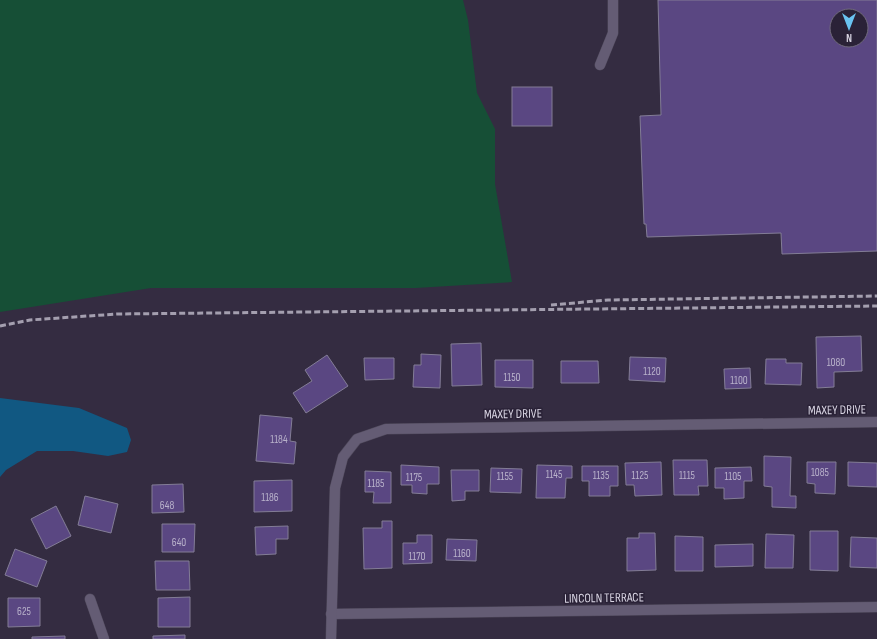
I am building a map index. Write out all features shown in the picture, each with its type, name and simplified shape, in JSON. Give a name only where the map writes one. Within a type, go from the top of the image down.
[{"type":"street","points":[[600,65],[613,33],[613,0]]},
{"type":"street","name":"MAXEY DRIVE","points":[[331,639],[335,488],[343,457],[358,439],[386,429],[877,422]]},
{"type":"street","points":[[90,599],[104,639]]},
{"type":"street","name":"LINCOLN TERRACE","points":[[331,614],[877,607]]},
{"type":"green space","points":[[0,0],[463,0],[468,20],[477,93],[495,129],[495,184],[512,282],[416,288],[151,288],[0,312]]},
{"type":"water","points":[[0,398],[79,408],[127,428],[131,440],[127,452],[108,456],[73,451],[37,451],[6,470],[0,477]]},
{"type":"building","points":[[658,0],[877,0],[877,251],[782,254],[781,233],[647,237],[646,224],[644,224],[640,116],[661,115]]},
{"type":"building","points":[[512,87],[552,87],[552,126],[512,126]]},
{"type":"building","points":[[861,336],[862,371],[834,372],[834,387],[817,388],[816,337]]},
{"type":"building","points":[[481,343],[482,385],[452,386],[451,344]]},
{"type":"building","points":[[421,354],[441,355],[440,388],[413,387],[414,365],[421,365]]},
{"type":"building","points":[[327,355],[348,386],[306,413],[293,393],[312,381],[305,370]]},
{"type":"building","points":[[630,357],[666,358],[665,382],[629,380]]},
{"type":"building","points":[[364,358],[394,358],[394,379],[365,380]]},
{"type":"building","points":[[766,359],[786,359],[786,363],[802,363],[801,385],[765,384]]},
{"type":"building","points":[[495,360],[533,360],[533,388],[495,387]]},
{"type":"building","points":[[561,361],[598,361],[599,383],[561,383]]},
{"type":"building","points":[[750,368],[751,388],[725,389],[724,369]]},
{"type":"building","points":[[260,415],[292,418],[290,441],[296,442],[294,464],[256,461]]},
{"type":"building","points":[[764,456],[791,457],[790,496],[796,496],[796,508],[772,507],[772,487],[764,486]]},
{"type":"building","points":[[673,460],[707,460],[708,486],[698,486],[699,495],[674,495]]},
{"type":"building","points":[[661,462],[662,495],[635,496],[634,485],[626,485],[625,463]]},
{"type":"building","points":[[807,462],[836,462],[835,494],[815,493],[815,484],[807,483]]},
{"type":"building","points":[[848,462],[877,463],[877,487],[848,486]]},
{"type":"building","points":[[401,465],[439,467],[439,484],[427,484],[427,494],[412,493],[412,485],[401,485]]},
{"type":"building","points":[[537,465],[572,466],[572,478],[566,478],[565,498],[536,498]]},
{"type":"building","points":[[582,466],[618,466],[618,486],[610,486],[610,496],[589,496],[589,481],[582,481]]},
{"type":"building","points":[[751,467],[752,481],[744,481],[744,498],[724,499],[724,488],[715,488],[715,468]]},
{"type":"building","points":[[491,468],[522,469],[521,493],[490,492]]},
{"type":"building","points":[[451,470],[479,470],[479,491],[465,491],[465,500],[452,501]]},
{"type":"building","points":[[365,471],[391,472],[391,503],[373,503],[374,492],[365,492]]},
{"type":"building","points":[[292,480],[292,511],[254,512],[254,481]]},
{"type":"building","points":[[183,484],[184,512],[152,513],[152,485]]},
{"type":"building","points":[[85,496],[118,504],[111,533],[78,525]]},
{"type":"building","points":[[56,506],[71,536],[46,549],[31,519]]},
{"type":"building","points":[[382,521],[392,521],[392,568],[364,569],[363,528],[382,528]]},
{"type":"building","points":[[162,524],[195,524],[194,552],[162,552]]},
{"type":"building","points":[[288,526],[288,539],[276,539],[276,554],[256,555],[255,527]]},
{"type":"building","points":[[810,531],[838,531],[838,571],[810,570]]},
{"type":"building","points":[[639,533],[655,533],[656,570],[627,571],[627,538],[639,538]]},
{"type":"building","points":[[766,534],[794,535],[793,568],[765,568]]},
{"type":"building","points":[[417,535],[432,535],[432,563],[403,564],[403,543],[417,543]]},
{"type":"building","points":[[675,536],[703,537],[703,571],[675,571]]},
{"type":"building","points":[[851,537],[877,538],[877,568],[850,567]]},
{"type":"building","points":[[447,539],[477,540],[476,561],[446,560]]},
{"type":"building","points":[[753,544],[753,566],[715,567],[715,545]]},
{"type":"building","points":[[15,549],[47,561],[37,587],[5,575]]},
{"type":"building","points":[[155,561],[189,561],[190,590],[156,590]]},
{"type":"building","points":[[190,597],[190,627],[158,627],[158,598]]},
{"type":"building","points":[[8,598],[40,598],[40,626],[8,627]]},
{"type":"building","points":[[185,635],[185,639],[153,639],[153,636]]},
{"type":"building","points":[[65,636],[65,639],[32,639],[32,637]]},
{"type":"railway","points":[[551,305],[608,300],[877,296]]},
{"type":"railway","points":[[0,326],[30,320],[117,314],[877,306]]}]
